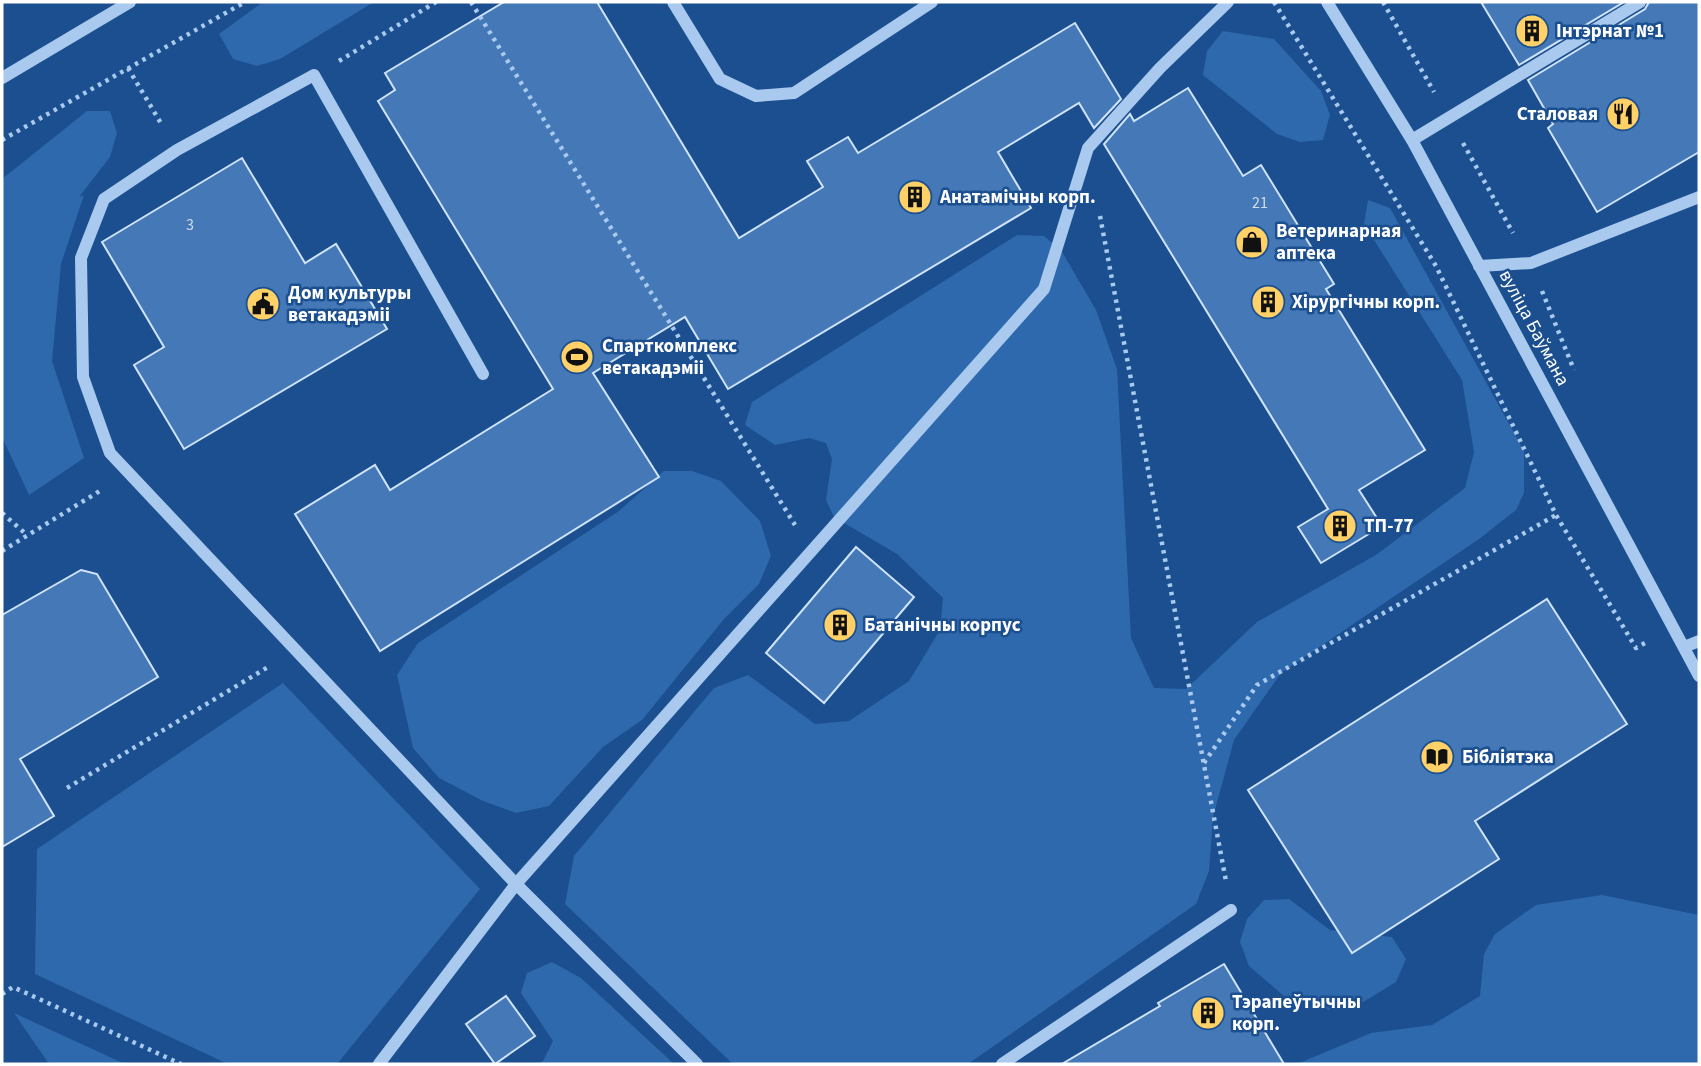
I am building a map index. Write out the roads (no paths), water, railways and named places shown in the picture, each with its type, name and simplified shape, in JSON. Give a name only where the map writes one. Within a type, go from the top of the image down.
[{"type":"street","points":[[2,78],[130,2]]},
{"type":"street","points":[[673,2],[720,79],[756,96],[794,93],[932,2]]},
{"type":"street","points":[[379,1064],[516,884],[1044,289],[1087,148],[1160,68],[1228,2]]},
{"type":"street","name":"вуліца Баўмана","points":[[1327,2],[1412,140],[1699,676]]},
{"type":"street","points":[[1412,140],[1640,2]]},
{"type":"street","points":[[483,374],[314,75],[177,150],[104,199],[81,258],[83,377],[110,453],[516,884],[697,1064]]},
{"type":"street","points":[[1479,266],[1531,263],[1699,197]]},
{"type":"street","points":[[1684,647],[1699,640]]},
{"type":"street","points":[[1002,1064],[1231,910]]},
{"type":"place","name":"Інтэрнат №1","points":[[1532,31]]},
{"type":"place","name":"Сталовая","points":[[1623,114]]},
{"type":"place","name":"Анатамічны корп.","points":[[915,197]]},
{"type":"place","name":"Ветеринарная аптека","points":[[1252,242]]},
{"type":"place","name":"Хірургічны корп.","points":[[1268,302]]},
{"type":"place","name":"Дом культуры ветакадэміі","points":[[263,304]]},
{"type":"place","name":"Спарткомплекс ветакадэміі","points":[[577,357]]},
{"type":"place","name":"ТП-77","points":[[1340,526]]},
{"type":"place","name":"Батанічны корпус","points":[[840,625]]},
{"type":"place","name":"Бібліятэка","points":[[1437,757]]},
{"type":"place","name":"Тэрапеўтычны корп.","points":[[1208,1013]]}]
